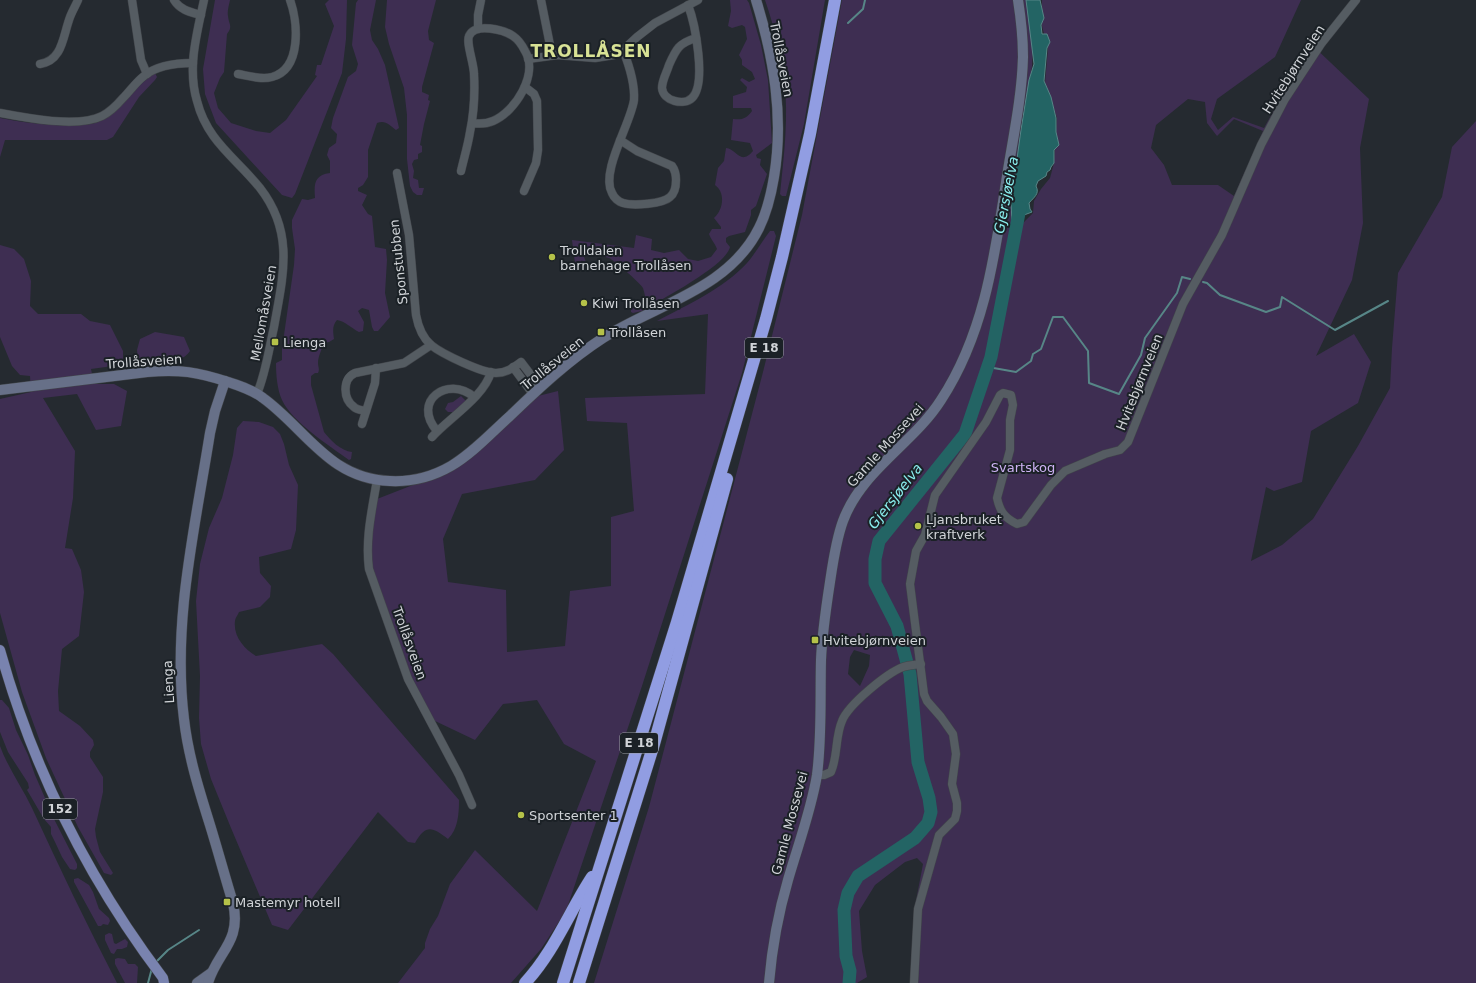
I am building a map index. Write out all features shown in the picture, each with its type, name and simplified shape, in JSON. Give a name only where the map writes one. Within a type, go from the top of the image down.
[{"type":"highway","name":"E 18","points":[[562,983],[679,615],[766,319],[782,257],[810,134],[835,0]]},
{"type":"highway","name":"E 18","points":[[579,983],[654,744],[788,260],[816,135],[841,0]]},
{"type":"highway","name":"E 18","points":[[525,983],[551,949],[580,896],[601,864]]},
{"type":"main road","name":"152","points":[[0,650],[25,727],[38,760],[72,833],[107,897],[146,956],[166,981]]},
{"type":"street","points":[[40,64],[50,61],[59,52],[70,17],[78,0]]},
{"type":"street","points":[[132,0],[141,60],[147,74]]},
{"type":"street","points":[[174,0],[177,5],[185,11],[201,15]]},
{"type":"street","name":"Mellomåsveien","points":[[204,0],[193,63],[195,93],[200,111],[207,127],[217,142],[247,173],[266,197],[275,212],[282,234],[284,256],[282,280],[267,363],[257,394]]},
{"type":"street","points":[[238,74],[270,77],[280,74],[286,68],[292,56],[296,33],[290,0]]},
{"type":"street","points":[[478,28],[478,15],[481,0]]},
{"type":"street","points":[[541,0],[552,55]]},
{"type":"street","points":[[528,59],[552,55],[603,58],[614,55],[623,50],[647,29],[698,0]]},
{"type":"street","name":"Trollåsveien","points":[[0,390],[147,372],[176,370],[201,373],[257,394],[270,403],[330,460],[353,472],[378,480],[396,481],[419,478],[434,474],[451,466],[472,451],[566,365],[603,339],[695,290],[718,276],[734,263],[756,235],[770,199],[776,163],[779,129],[777,93],[772,58],[756,0]]},
{"type":"street","name":"Gamle Mossevei","points":[[769,983],[774,941],[781,908],[809,809],[816,775],[820,733],[823,633],[835,554],[844,518],[864,484],[881,465],[912,437],[942,398],[966,355],[984,303],[996,250],[1020,84],[1023,46],[1018,0]]},
{"type":"street","name":"Hvitebjørnveien","points":[[917,664],[910,584],[916,551],[925,535],[935,495],[986,422],[1000,395],[1003,393],[1012,395],[1013,405],[1010,420],[1010,450],[998,498],[999,506],[1007,519],[1017,524],[1024,522],[1051,485],[1065,471],[1105,454],[1120,450],[1128,442],[1183,304],[1222,235],[1264,138],[1285,99],[1321,44],[1356,0]]},
{"type":"street","points":[[688,5],[693,18],[696,38],[699,70],[696,93],[692,98],[686,101],[670,99],[664,94],[662,88],[671,61],[675,52],[681,45],[696,38]]},
{"type":"street","points":[[461,170],[472,123],[474,66],[468,41],[470,34],[478,28],[501,32],[514,37],[524,49],[528,59],[529,69],[525,87],[508,110],[497,119],[484,124],[472,123]]},
{"type":"street","points":[[620,140],[637,151],[672,166],[676,174],[676,182],[674,192],[670,197],[661,202],[633,204],[622,203],[614,197],[611,190],[610,177],[620,140],[634,99],[630,70],[623,50]]},
{"type":"street","points":[[0,113],[65,121],[84,121],[96,119],[112,110],[140,79],[147,74],[167,65],[193,63]]},
{"type":"street","points":[[524,191],[536,163],[538,150],[537,101],[534,94],[525,87]]},
{"type":"street","name":"Sponstubben","points":[[397,173],[409,235],[416,315],[421,332],[431,345],[470,365],[491,372],[505,372],[521,362],[537,391]]},
{"type":"street","points":[[366,411],[357,409],[350,403],[346,395],[346,382],[352,374],[404,363],[431,345]]},
{"type":"street","points":[[513,367],[537,391]]},
{"type":"street","points":[[362,424],[375,383],[376,368]]},
{"type":"street","points":[[474,397],[467,392],[453,389],[444,390],[432,398],[428,405],[428,413],[433,426],[434,434],[474,397],[486,384],[491,372]]},
{"type":"street","name":"Lienga","points":[[208,983],[211,973],[232,939],[235,926],[235,916],[233,904],[200,795],[190,756],[182,703],[180,646],[185,589],[210,433],[215,411],[225,381]]},
{"type":"street","name":"Trollåsveien","points":[[378,480],[368,541],[369,569],[408,679],[459,775],[472,805]]},
{"type":"street","points":[[816,775],[824,775],[831,772],[835,757],[838,731],[842,720],[849,709],[864,693],[902,667],[917,664],[922,688],[927,701],[953,734],[956,754],[952,784],[957,803],[957,811],[954,818],[938,835],[918,909],[914,983]]},
{"type":"street","name":"Lienga","points":[[197,983],[211,973]]},
{"type":"green space","points":[[215,0],[230,0],[228,14],[230,27],[227,34],[224,72],[214,93],[218,108],[231,123],[256,131],[270,133],[286,120],[317,76],[315,75],[317,65],[321,65],[334,26],[325,4],[329,0],[347,0],[346,39],[342,73],[295,194],[292,198],[282,195],[216,123],[205,94],[203,69]]},
{"type":"green space","points":[[358,0],[376,0],[370,30],[372,40],[385,65],[399,128],[396,130],[385,123],[377,123],[368,150],[368,177],[363,185],[358,188],[358,191],[367,195],[362,205],[368,214],[372,216],[375,247],[386,249],[387,260],[385,293],[390,317],[378,331],[374,331],[372,327],[369,310],[362,308],[358,311],[364,322],[363,331],[359,332],[337,320],[333,331],[334,339],[324,343],[320,353],[318,363],[319,372],[311,376],[311,385],[324,432],[333,442],[344,450],[352,452],[351,459],[349,460],[312,433],[294,417],[287,408],[279,391],[276,363],[282,360],[282,349],[294,265],[295,249],[292,220],[302,199],[308,200],[315,198],[315,184],[318,178],[330,173],[330,161],[327,155],[329,148],[336,143],[337,134],[331,128],[333,118],[348,77],[356,71],[358,64],[352,45],[356,3]]},
{"type":"green space","points":[[387,0],[436,0],[428,31],[429,40],[434,43],[422,87],[422,92],[429,95],[428,100],[430,101],[420,145],[422,146],[422,152],[418,154],[418,159],[414,160],[412,164],[414,171],[413,178],[418,180],[419,188],[424,188],[422,195],[417,195],[413,192],[410,186],[407,159],[407,115],[404,88],[389,44],[385,27]]},
{"type":"green space","points":[[730,0],[747,0],[761,45],[768,80],[772,143],[756,155],[757,158],[761,159],[760,165],[767,174],[756,206],[751,210],[751,215],[745,232],[726,238],[726,242],[730,247],[726,255],[705,273],[677,291],[642,311],[633,313],[631,312],[631,308],[635,302],[645,301],[643,288],[641,285],[616,263],[603,256],[593,255],[584,257],[586,262],[585,265],[576,271],[572,240],[634,248],[636,235],[652,239],[651,250],[664,253],[679,250],[688,259],[698,261],[711,257],[717,249],[709,234],[712,229],[721,229],[714,218],[720,211],[722,202],[721,192],[715,185],[718,168],[724,161],[726,148],[742,157],[749,155],[753,151],[750,143],[731,140],[733,119],[744,118],[752,111],[751,108],[733,108],[733,96],[746,92],[747,87],[740,80],[742,78],[749,82],[755,79],[752,72],[742,65],[742,60],[739,55],[747,39],[745,27],[742,25],[732,28],[728,26],[731,11]]},
{"type":"green space","points":[[765,0],[825,0],[804,124],[786,196],[782,196],[780,194],[786,121],[784,78],[781,58]]},
{"type":"green space","name":"Svartskog","points":[[842,0],[1029,0],[1033,40],[1032,66],[1011,202],[1011,224],[1022,224],[1033,213],[1034,201],[1050,178],[1054,163],[1057,118],[1045,83],[1048,49],[1042,26],[1042,0],[1301,0],[1275,57],[1217,99],[1211,119],[1218,130],[1233,117],[1264,128],[1311,44],[1369,99],[1360,148],[1363,223],[1352,280],[1316,356],[1354,334],[1371,362],[1358,403],[1311,431],[1302,482],[1274,491],[1266,487],[1251,561],[1282,545],[1313,519],[1358,446],[1390,388],[1398,273],[1442,197],[1452,147],[1476,121],[1476,983],[911,983],[915,906],[923,864],[917,858],[905,862],[875,885],[859,911],[862,951],[867,977],[857,983],[594,983],[649,807],[763,372],[802,215]],"holes":[[[1188,99],[1205,102],[1207,123],[1217,136],[1234,119],[1263,131],[1234,196],[1218,185],[1172,185],[1164,165],[1151,148],[1156,125]],[[854,650],[870,655],[869,666],[860,686],[848,674],[850,657]]]},
{"type":"green space","points":[[155,73],[157,77],[139,97],[113,137],[107,140],[5,140],[0,157],[0,118],[22,122],[60,125],[85,125],[101,121],[116,110],[143,82]]},
{"type":"green space","points":[[770,231],[774,231],[776,236],[742,373],[642,686],[566,911],[541,949],[511,983],[398,983],[425,948],[425,943],[430,929],[438,916],[450,884],[475,850],[537,911],[596,761],[564,744],[537,700],[503,704],[475,740],[433,720],[404,672],[381,606],[368,549],[377,499],[459,467],[534,397],[558,391],[564,450],[535,480],[462,494],[443,539],[448,582],[506,590],[507,652],[565,646],[570,591],[611,586],[611,517],[634,511],[627,423],[587,421],[585,398],[705,394],[708,314],[657,321],[704,296],[727,281],[747,263]]},
{"type":"green space","points":[[0,245],[14,249],[24,259],[31,281],[30,306],[38,314],[81,314],[90,321],[110,325],[123,351],[123,362],[113,366],[91,369],[94,384],[114,384],[127,391],[121,426],[96,430],[77,394],[43,398],[75,451],[73,498],[65,548],[72,549],[81,570],[84,592],[79,636],[62,649],[58,691],[59,711],[80,726],[93,740],[94,745],[90,752],[90,757],[103,777],[103,792],[95,829],[96,837],[100,852],[113,873],[111,875],[104,873],[78,827],[46,758],[22,692],[0,613],[0,399],[31,392],[30,376],[20,375],[12,366],[0,337]]},
{"type":"green space","points":[[155,332],[184,337],[190,351],[186,356],[174,361],[161,362],[138,360],[137,350],[140,339]]},
{"type":"green space","points":[[461,396],[466,401],[453,412],[448,412],[445,409],[448,403],[453,402]]},
{"type":"green space","points":[[243,421],[259,422],[273,427],[280,434],[289,465],[298,485],[296,530],[291,549],[259,557],[260,573],[271,586],[270,597],[260,607],[239,612],[235,620],[235,627],[240,642],[247,650],[256,656],[322,644],[333,654],[459,800],[456,826],[448,839],[438,832],[430,829],[426,830],[415,843],[408,842],[378,812],[288,930],[272,925],[211,779],[201,744],[199,718],[200,676],[196,601],[200,564],[209,528],[222,498],[233,455],[237,428]]},
{"type":"green space","points":[[0,700],[2,700],[9,708],[16,730],[55,821],[77,864],[77,868],[75,870],[70,869],[62,857],[51,834],[51,827],[44,819],[27,790],[29,788],[28,783],[8,752],[0,732]]},
{"type":"green space","points":[[0,746],[32,808],[73,896],[117,983],[0,983]]},
{"type":"green space","points":[[78,878],[89,885],[99,909],[109,918],[110,921],[108,925],[103,924],[98,926],[74,882],[74,879]]},
{"type":"green space","points":[[109,933],[112,934],[114,943],[116,944],[125,939],[128,942],[127,947],[117,949],[114,954],[111,953],[105,940],[105,935]]},
{"type":"green space","points":[[115,959],[125,959],[128,964],[135,964],[138,967],[137,983],[125,983],[115,964]]},
{"type":"shaded area","points":[[1026,0],[1040,0],[1044,18],[1041,25],[1042,34],[1047,34],[1050,42],[1047,48],[1044,81],[1051,97],[1056,118],[1056,132],[1059,145],[1054,150],[1054,163],[1047,172],[1046,176],[1038,181],[1036,186],[1037,193],[1029,203],[1032,212],[1024,215],[1017,224],[1012,222],[1011,202],[1029,80],[1034,64]]},
{"type":"waterway","points":[[848,23],[863,9],[865,0]]},
{"type":"waterway","name":"Gjersjøelva","points":[[849,983],[850,971],[846,956],[844,910],[848,893],[858,876],[915,838],[928,823],[931,812],[929,798],[918,762],[910,674],[897,626],[875,583],[875,559],[879,541],[965,434],[991,357],[1020,208]]},
{"type":"waterway","points":[[988,367],[1016,372],[1031,361],[1033,354],[1041,349],[1053,317],[1063,317],[1088,351],[1089,383],[1119,394],[1141,355],[1145,338],[1177,293],[1182,277],[1190,279]]},
{"type":"waterway","points":[[1203,282],[1207,283],[1220,295],[1266,312],[1280,307],[1282,297],[1335,330],[1388,301]]},
{"type":"waterway","points":[[155,963],[168,950],[199,930]]},
{"type":"waterway","points":[[148,983],[152,968]]},
{"type":"place","name":"Trolldalen barnehage Trollåsen","points":[[552,257]]},
{"type":"place","name":"Kiwi Trollåsen","points":[[584,303]]},
{"type":"place","name":"Trollåsen","points":[[601,332]]},
{"type":"place","name":"Lienga","points":[[275,342]]},
{"type":"place","name":"Ljansbruket kraftverk","points":[[918,526]]},
{"type":"place","name":"Hvitebjørnveien","points":[[815,640]]},
{"type":"place","name":"Sportsenter 1","points":[[521,815]]},
{"type":"place","name":"Mastemyr hotell","points":[[227,902]]},
{"type":"district","name":"TROLLÅSEN","points":[[591,51]]}]
